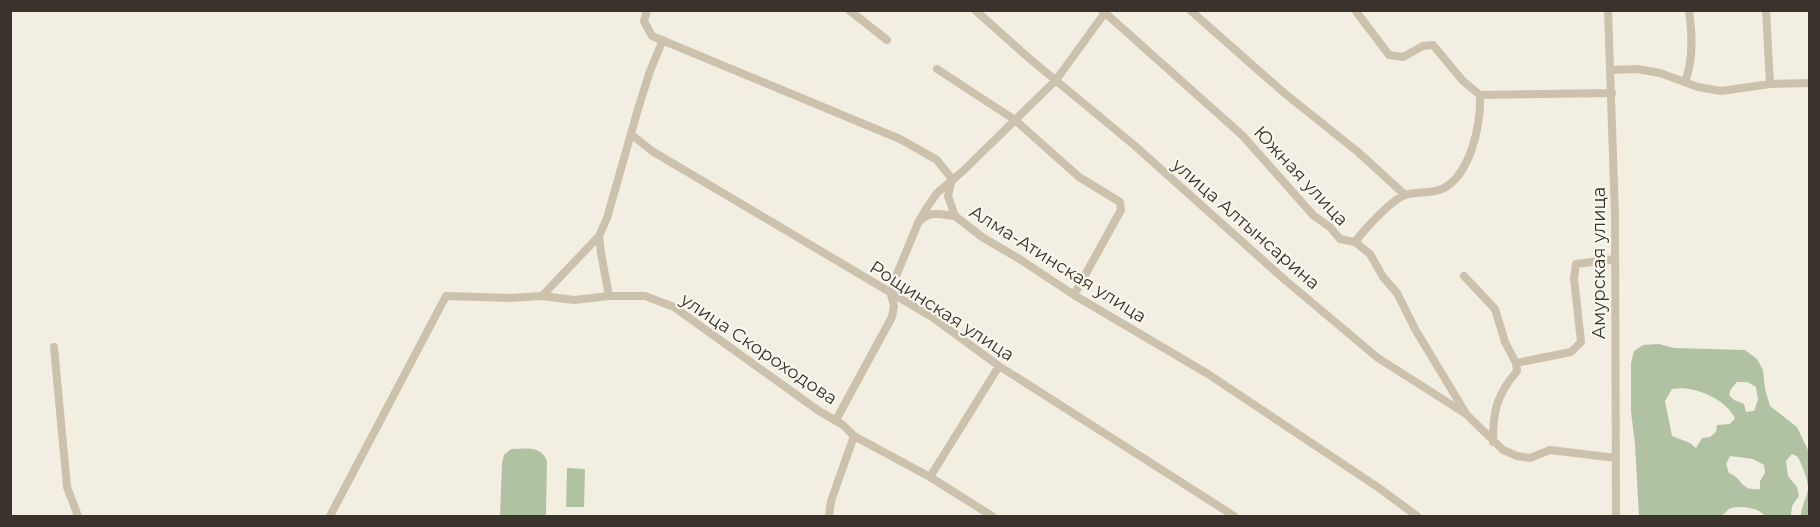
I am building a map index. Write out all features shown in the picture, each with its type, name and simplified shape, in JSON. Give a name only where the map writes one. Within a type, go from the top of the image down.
[{"type":"street","points":[[646,10],[644,21],[652,36],[900,139],[937,160],[952,179]]},
{"type":"street","points":[[849,10],[888,40]]},
{"type":"street","name":"улица Алтынсарина","points":[[975,10],[1378,358],[1466,414],[1503,450],[1530,458],[1550,450],[1616,458]]},
{"type":"street","points":[[1190,10],[1283,92],[1358,152],[1405,195]]},
{"type":"street","points":[[1355,10],[1389,55],[1403,57],[1423,46],[1433,45],[1463,81],[1480,95],[1612,93]]},
{"type":"street","name":"Амурская улица","points":[[1608,10],[1615,259],[1616,516]]},
{"type":"street","points":[[1685,81],[1690,59],[1689,10]]},
{"type":"street","points":[[1766,10],[1770,84]]},
{"type":"street","points":[[836,420],[892,317],[894,306],[890,291],[918,223],[937,193],[1056,80],[1103,12]]},
{"type":"street","name":"Южная улица","points":[[1103,12],[1243,136],[1314,216],[1330,227],[1340,239],[1355,242],[1370,254],[1383,277],[1397,293],[1415,329],[1466,414]]},
{"type":"street","points":[[609,296],[599,236],[650,71],[663,40]]},
{"type":"street","points":[[937,69],[1015,120],[1079,177],[1120,201],[1121,210],[1074,295]]},
{"type":"street","points":[[1611,70],[1637,69],[1660,73],[1698,87],[1721,91],[1770,84],[1809,83]]},
{"type":"street","points":[[1355,242],[1370,223],[1405,195],[1441,189],[1456,179],[1466,163],[1478,129],[1480,95]]},
{"type":"street","name":"Рощинская улица","points":[[632,135],[652,151],[932,317],[999,366],[1234,516]]},
{"type":"street","name":"Алма-Атинская улица","points":[[952,179],[948,196],[955,216],[982,237],[1074,295],[1208,374],[1417,516]]},
{"type":"street","points":[[918,223],[926,215],[932,213],[955,216]]},
{"type":"street","points":[[542,296],[599,236]]},
{"type":"street","points":[[1516,363],[1571,352],[1581,342],[1574,278],[1576,264],[1615,259]]},
{"type":"street","points":[[1464,276],[1495,309],[1505,342],[1516,363],[1516,372],[1501,391],[1495,406],[1493,442]]},
{"type":"street","name":"улица Скороходова","points":[[330,516],[446,296],[510,298],[542,296],[574,300],[609,296],[645,296],[674,307],[819,411],[836,420],[854,436],[930,477],[992,516]]},
{"type":"street","points":[[54,347],[67,487],[78,516]]},
{"type":"street","points":[[930,477],[999,366]]},
{"type":"street","points":[[829,516],[831,501],[854,436]]},
{"type":"green space","points":[[1643,345],[1745,350],[1757,359],[1763,370],[1770,406],[1797,427],[1809,452],[1809,516],[1801,516],[1808,485],[1798,457],[1792,454],[1786,461],[1788,476],[1797,487],[1799,496],[1792,506],[1791,516],[1765,516],[1758,511],[1743,507],[1729,509],[1721,516],[1639,516],[1631,412],[1631,363],[1634,351]],"holes":[[[1737,382],[1747,382],[1756,387],[1758,400],[1754,411],[1746,412],[1744,404],[1729,395]],[[1682,388],[1705,393],[1719,401],[1735,418],[1730,424],[1717,425],[1716,432],[1710,437],[1702,438],[1696,448],[1672,436],[1665,401],[1672,389]],[[1730,456],[1753,459],[1764,465],[1765,473],[1760,481],[1760,489],[1745,486],[1729,473],[1726,464]]]},
{"type":"green space","points":[[511,449],[536,450],[541,452],[547,461],[546,516],[500,516],[502,463],[504,455]]},
{"type":"green space","points":[[567,468],[585,469],[584,507],[566,507]]}]
